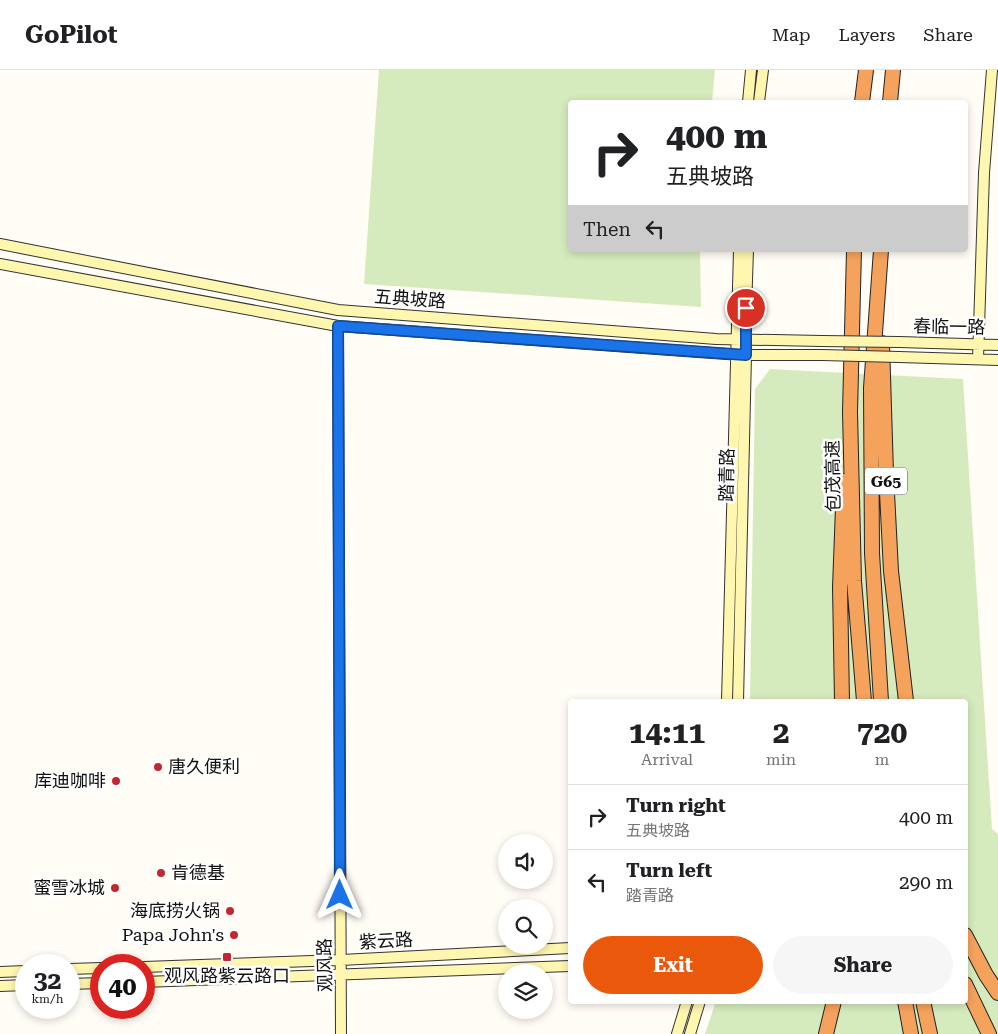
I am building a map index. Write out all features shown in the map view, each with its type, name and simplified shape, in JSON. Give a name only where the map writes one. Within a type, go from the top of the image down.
[{"type":"highway","points":[[862,100],[866,70]]},
{"type":"highway","points":[[890,100],[893,70]]},
{"type":"highway","name":"包茂高速","points":[[854,252],[850,412],[854,581],[864,699]]},
{"type":"highway","name":"G65","points":[[880,255],[871,388],[872,553],[881,699]]},
{"type":"highway","name":"G65","points":[[880,255],[886,473],[891,571],[906,699]]},
{"type":"highway","points":[[842,699],[840,587],[851,333]]},
{"type":"highway","points":[[968,941],[998,993]]},
{"type":"highway","points":[[968,991],[989,1034]]},
{"type":"highway","points":[[826,1034],[833,1004]]},
{"type":"highway","points":[[906,1004],[911,1034]]},
{"type":"highway","points":[[924,1004],[930,1034]]},
{"type":"street","points":[[748,100],[751,70]]},
{"type":"street","points":[[759,100],[763,70]]},
{"type":"street","points":[[978,359],[984,173],[992,70]]},
{"type":"street","name":"五典坡路","points":[[0,244],[338,310],[740,340],[822,341]]},
{"type":"street","name":"踏青路","points":[[738,252],[741,355],[738,699]]},
{"type":"street","name":"踏青路","points":[[740,340],[748,252]]},
{"type":"street","name":"五典坡路","points":[[0,264],[338,326],[741,355],[822,355]]},
{"type":"street","name":"观风路","points":[[338,326],[342,1034]]},
{"type":"street","name":"春临一路","points":[[822,341],[998,345]]},
{"type":"street","points":[[998,350],[998,360]]},
{"type":"street","name":"踏青路","points":[[727,699],[741,355]]},
{"type":"street","name":"春临一路","points":[[822,355],[998,360]]},
{"type":"street","name":"紫云路","points":[[155,967],[341,960],[568,948]]},
{"type":"street","name":"紫云路","points":[[155,982],[568,966]]},
{"type":"street","points":[[0,972],[15,971]]},
{"type":"street","points":[[0,986],[15,985]]},
{"type":"street","points":[[677,1034],[686,1004]]},
{"type":"street","points":[[690,1034],[699,1004]]},
{"type":"green space","points":[[379,70],[715,70],[712,100],[568,100],[568,252],[700,252],[701,307],[364,284]]},
{"type":"green space","points":[[770,369],[963,379],[992,829],[998,834],[998,1034],[705,1034],[715,1004],[968,1004],[968,699],[750,699],[755,389]]},
{"type":"place","name":"唐久便利","points":[[158,767]]},
{"type":"place","name":"库迪咖啡","points":[[116,781]]},
{"type":"place","name":"肯德基","points":[[161,873]]},
{"type":"place","name":"蜜雪冰城","points":[[115,888]]},
{"type":"place","name":"海底捞火锅","points":[[230,911]]},
{"type":"place","name":"Papa John's","points":[[234,935]]},
{"type":"place","name":"观风路紫云路口","points":[[227,957]]},
{"type":"route","points":[[340,895],[338,326],[746,355],[746,308]]}]
